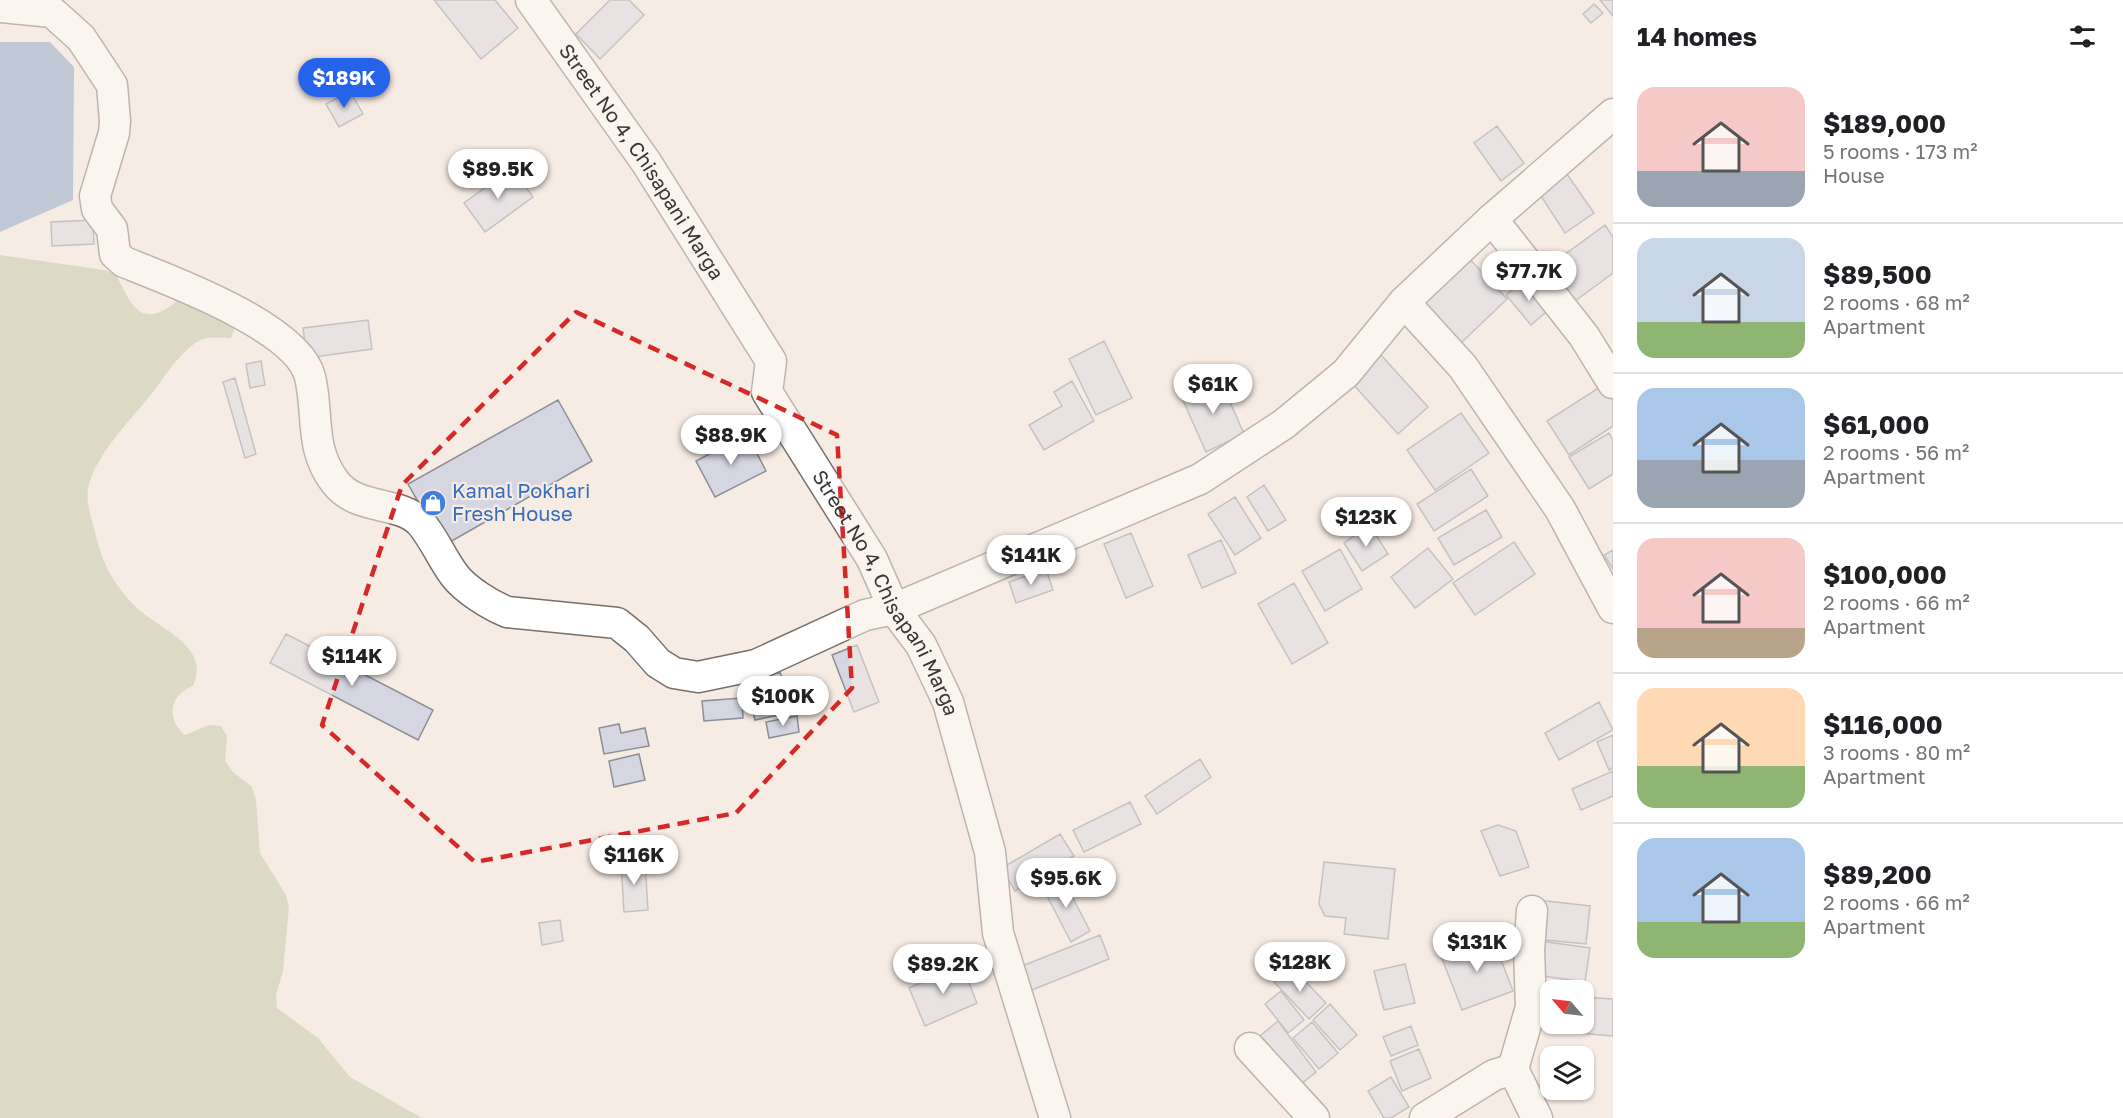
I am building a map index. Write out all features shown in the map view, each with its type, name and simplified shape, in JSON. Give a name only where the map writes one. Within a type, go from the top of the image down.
[{"type":"street","name":"Street No 4, Chisapani Marga","points":[[531,0],[646,162],[771,361],[767,392],[873,559],[894,609],[921,645],[948,702],[990,852],[998,933],[1055,1118]]},
{"type":"street","points":[[0,7],[52,12],[81,38],[112,86],[116,121],[114,134],[94,196],[97,209],[112,229],[115,254],[124,262],[215,299],[294,350],[310,376],[315,432],[320,453],[334,481],[342,489],[368,504],[409,514],[419,522],[456,578],[495,607],[507,612],[617,623],[638,639],[658,663],[674,673],[698,677],[756,666],[865,615],[894,609],[1200,479],[1284,424],[1346,373],[1404,302],[1492,219],[1613,114]]},
{"type":"street","points":[[1492,219],[1584,336],[1613,383]]},
{"type":"street","points":[[1404,302],[1463,367],[1560,509],[1613,608]]},
{"type":"street","points":[[1532,911],[1529,950],[1531,1007],[1513,1069],[1537,1118]]},
{"type":"street","points":[[1250,1048],[1314,1118]]},
{"type":"street","points":[[1425,1118],[1494,1075],[1513,1069]]},
{"type":"highlighted area","points":[[576,312],[837,435],[852,688],[736,813],[475,862],[322,725],[402,485]]},
{"type":"green space","points":[[0,255],[104,270],[116,274],[133,305],[140,311],[147,314],[156,313],[167,309],[179,299],[235,327],[231,338],[200,340],[185,352],[117,435],[94,471],[89,484],[90,512],[104,560],[118,586],[143,613],[179,639],[195,659],[197,671],[193,686],[179,695],[173,708],[175,722],[179,729],[185,735],[209,725],[221,726],[227,736],[225,761],[233,772],[252,787],[256,800],[260,853],[286,895],[289,907],[283,971],[276,995],[277,1008],[318,1038],[350,1077],[422,1118],[0,1118]]},
{"type":"water","points":[[0,42],[50,42],[74,67],[73,200],[0,232]]},
{"type":"building","points":[[434,0],[495,0],[518,28],[481,59]]},
{"type":"building","points":[[610,0],[629,0],[644,15],[600,59],[576,34]]},
{"type":"building","points":[[1600,0],[1613,0],[1613,16]]},
{"type":"building","points":[[1594,4],[1603,13],[1591,23],[1583,14]]},
{"type":"building","points":[[350,91],[363,114],[339,127],[326,104]]},
{"type":"building","points":[[1497,126],[1524,163],[1501,181],[1474,143]]},
{"type":"building","points":[[512,168],[533,197],[485,232],[464,203]]},
{"type":"building","points":[[1567,174],[1594,213],[1565,233],[1539,193]]},
{"type":"building","points":[[93,220],[94,244],[52,246],[51,222]]},
{"type":"building","points":[[1605,225],[1613,237],[1613,273],[1575,301],[1549,266]]},
{"type":"building","points":[[1466,255],[1507,299],[1461,343],[1419,299]]},
{"type":"building","points":[[1526,278],[1551,308],[1531,325],[1506,295]]},
{"type":"building","points":[[368,320],[372,349],[307,358],[303,328]]},
{"type":"building","points":[[1104,341],[1132,398],[1096,415],[1069,359]]},
{"type":"building","points":[[1381,355],[1428,407],[1398,434],[1351,382]]},
{"type":"building","points":[[261,361],[265,385],[250,388],[246,364]]},
{"type":"building","points":[[235,378],[256,454],[245,458],[223,382]]},
{"type":"building","points":[[1220,379],[1244,434],[1206,452],[1181,396]]},
{"type":"building","points":[[1072,381],[1094,421],[1044,450],[1029,425],[1062,406],[1054,392]]},
{"type":"building","points":[[1603,385],[1613,400],[1613,426],[1569,455],[1547,421]]},
{"type":"building","points":[[558,400],[592,461],[443,546],[408,484]]},
{"type":"building","points":[[1461,413],[1489,453],[1435,490],[1407,450]]},
{"type":"building","points":[[1609,433],[1613,440],[1613,474],[1589,489],[1569,457]]},
{"type":"building","points":[[747,434],[766,471],[715,497],[696,461]]},
{"type":"building","points":[[1471,469],[1488,496],[1434,531],[1417,504]]},
{"type":"building","points":[[1264,485],[1286,520],[1268,531],[1247,497]]},
{"type":"building","points":[[1235,497],[1261,538],[1235,555],[1208,514]]},
{"type":"building","points":[[1486,510],[1502,537],[1454,565],[1438,538]]},
{"type":"building","points":[[1370,525],[1388,554],[1362,571],[1344,543]]},
{"type":"building","points":[[1131,533],[1153,586],[1126,598],[1104,544]]},
{"type":"building","points":[[1221,540],[1236,573],[1202,588],[1188,555]]},
{"type":"building","points":[[1514,542],[1535,574],[1475,615],[1453,583]]},
{"type":"building","points":[[1428,548],[1453,579],[1415,608],[1391,577]]},
{"type":"building","points":[[1340,549],[1362,589],[1325,611],[1302,571]]},
{"type":"building","points":[[1613,550],[1613,569],[1604,555]]},
{"type":"building","points":[[1046,569],[1053,590],[1016,603],[1009,582]]},
{"type":"building","points":[[1294,583],[1328,643],[1292,664],[1258,604]]},
{"type":"building","points":[[286,634],[433,710],[418,740],[270,663]]},
{"type":"building","points":[[857,645],[879,702],[854,712],[832,655]]},
{"type":"building","points":[[780,672],[783,680],[746,694],[743,686]]},
{"type":"building","points":[[798,689],[803,710],[755,720],[750,700]]},
{"type":"building","points":[[742,698],[743,718],[704,721],[702,701]]},
{"type":"building","points":[[1599,702],[1613,730],[1559,760],[1545,733]]},
{"type":"building","points":[[797,716],[799,732],[769,738],[766,722]]},
{"type":"building","points":[[619,724],[621,733],[645,728],[649,746],[604,754],[599,728]]},
{"type":"building","points":[[1613,735],[1613,768],[1609,770],[1597,742]]},
{"type":"building","points":[[639,754],[645,780],[614,787],[609,761]]},
{"type":"building","points":[[1200,759],[1211,777],[1157,814],[1145,796]]},
{"type":"building","points":[[1613,771],[1613,796],[1581,810],[1572,789]]},
{"type":"building","points":[[1130,802],[1141,824],[1084,852],[1073,830]]},
{"type":"building","points":[[1498,825],[1516,831],[1529,867],[1500,876],[1481,831]]},
{"type":"building","points":[[1060,834],[1074,856],[1015,891],[1002,868]]},
{"type":"building","points":[[645,861],[648,910],[624,912],[621,862]]},
{"type":"building","points":[[1324,862],[1395,869],[1388,939],[1344,934],[1346,918],[1325,916],[1319,904]]},
{"type":"building","points":[[1062,877],[1090,931],[1071,942],[1042,886]]},
{"type":"building","points":[[1538,900],[1590,906],[1586,944],[1534,939]]},
{"type":"building","points":[[560,920],[563,941],[542,945],[539,923]]},
{"type":"building","points":[[1100,935],[1109,959],[1027,992],[1017,968]]},
{"type":"building","points":[[1492,936],[1513,991],[1462,1010],[1441,956]]},
{"type":"building","points":[[1540,941],[1590,948],[1585,980],[1535,975]]},
{"type":"building","points":[[1405,964],[1415,1003],[1384,1010],[1374,971]]},
{"type":"building","points":[[962,965],[977,1003],[925,1026],[909,988]]},
{"type":"building","points":[[1291,966],[1326,1003],[1309,1019],[1274,982]]},
{"type":"building","points":[[1281,991],[1304,1020],[1288,1033],[1265,1004]]},
{"type":"building","points":[[1594,998],[1613,999],[1613,1036],[1589,1034],[1594,1034]]},
{"type":"building","points":[[1330,1004],[1357,1035],[1340,1050],[1313,1020]]},
{"type":"building","points":[[1278,1021],[1316,1072],[1295,1089],[1255,1040]]},
{"type":"building","points":[[1312,1022],[1338,1053],[1319,1069],[1293,1038]]},
{"type":"building","points":[[1411,1026],[1418,1045],[1391,1056],[1383,1037]]},
{"type":"building","points":[[1419,1049],[1431,1078],[1402,1091],[1390,1061]]},
{"type":"building","points":[[1391,1077],[1409,1107],[1391,1118],[1384,1118],[1368,1091]]},
{"type":"place","name":"Kamal Pokhari Fresh House","points":[[433,503]]}]
